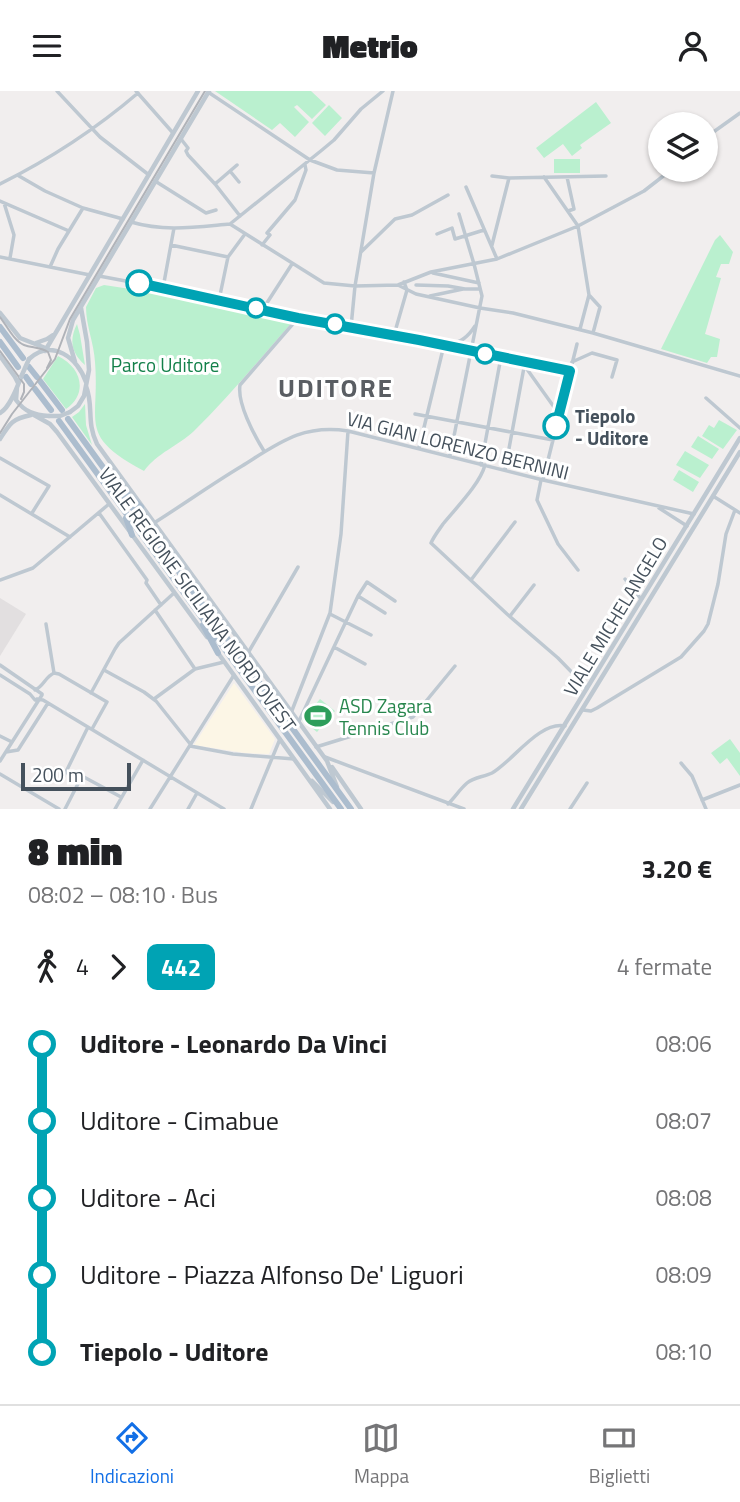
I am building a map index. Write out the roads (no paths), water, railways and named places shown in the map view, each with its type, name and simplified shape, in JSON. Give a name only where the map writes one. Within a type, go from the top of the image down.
[{"type":"main road","points":[[0,327],[62,410]]},
{"type":"main road","points":[[0,342],[18,367]]},
{"type":"main road","points":[[28,382],[50,413]]},
{"type":"main road","name":"VIALE REGIONE SICILIANA NORD OVEST","points":[[69,416],[351,809]]},
{"type":"main road","name":"VIALE REGIONE SICILIANA NORD OVEST","points":[[59,421],[340,809]]},
{"type":"main road","points":[[117,486],[141,507]]},
{"type":"main road","points":[[123,509],[132,535]]},
{"type":"main road","points":[[188,599],[218,653]]},
{"type":"street","points":[[57,91],[91,129],[149,175]]},
{"type":"street","points":[[48,350],[56,331],[198,91]]},
{"type":"street","points":[[86,385],[68,343],[68,333],[80,307],[207,91],[310,160],[337,170],[374,173]]},
{"type":"street","points":[[131,222],[149,227],[174,228],[230,224],[305,165],[334,139],[366,104],[383,91]]},
{"type":"street","points":[[351,327],[355,286],[374,173],[393,91]]},
{"type":"street","points":[[0,184],[108,119],[137,92],[173,133]]},
{"type":"street","points":[[718,129],[740,113]]},
{"type":"street","points":[[180,138],[188,148],[188,155],[240,216]]},
{"type":"street","points":[[215,184],[237,165]]},
{"type":"street","points":[[262,245],[270,235],[268,233],[295,200],[306,170],[305,165]]},
{"type":"street","points":[[230,171],[239,182]]},
{"type":"street","points":[[18,175],[83,208],[123,219]]},
{"type":"street","points":[[492,176],[606,176]]},
{"type":"street","points":[[544,177],[578,226],[589,295],[579,329]]},
{"type":"street","points":[[567,177],[574,209],[568,211]]},
{"type":"street","points":[[492,247],[509,178]]},
{"type":"street","points":[[155,181],[206,213],[216,210]]},
{"type":"street","points":[[230,224],[324,283],[355,286],[398,285],[431,272],[497,259],[578,226],[644,191],[656,182]]},
{"type":"street","points":[[466,187],[497,259]]},
{"type":"street","points":[[361,252],[395,219],[412,215],[448,195]]},
{"type":"street","points":[[2,202],[69,231]]},
{"type":"street","points":[[2,202],[14,235],[10,258]]},
{"type":"street","points":[[50,267],[83,208]]},
{"type":"street","points":[[450,456],[481,296],[459,214]]},
{"type":"street","points":[[163,288],[174,228]]},
{"type":"street","points":[[437,234],[452,228],[454,239],[484,230]]},
{"type":"street","points":[[219,300],[228,257],[245,234]]},
{"type":"street","points":[[171,245],[228,257]]},
{"type":"street","points":[[0,257],[90,275]]},
{"type":"street","points":[[262,310],[292,264]]},
{"type":"street","points":[[431,272],[478,283]]},
{"type":"street","points":[[98,276],[298,318],[445,345],[524,364],[570,371]]},
{"type":"street","points":[[414,279],[416,294]]},
{"type":"street","points":[[394,335],[407,290],[404,282]]},
{"type":"street","points":[[398,285],[416,294],[579,329],[740,376]]},
{"type":"street","points":[[416,285],[480,289]]},
{"type":"street","points":[[428,296],[465,289]]},
{"type":"street","points":[[589,295],[600,307],[593,333]]},
{"type":"street","points":[[0,439],[12,421],[19,417],[50,413],[69,416],[82,400],[89,376],[89,363],[80,307]]},
{"type":"street","points":[[0,313],[18,337],[61,353],[75,362]]},
{"type":"street","points":[[264,451],[255,437],[239,393],[240,385],[298,318]]},
{"type":"street","points":[[445,345],[458,343],[470,335],[477,325]]},
{"type":"street","points":[[32,343],[47,339],[56,331]]},
{"type":"street","points":[[577,344],[537,500],[558,544],[578,570]]},
{"type":"street","points":[[419,448],[445,345]]},
{"type":"street","points":[[0,413],[5,410],[18,386],[28,382],[27,361],[34,354],[48,350]]},
{"type":"street","points":[[572,362],[592,353],[617,360],[612,377]]},
{"type":"street","points":[[0,356],[16,377],[17,402],[33,415]]},
{"type":"street","points":[[501,357],[483,465],[475,486],[431,542],[587,688]]},
{"type":"street","points":[[524,364],[559,414]]},
{"type":"street","points":[[505,470],[524,364]]},
{"type":"street","name":"VIALE REGIONE SICILIANA NORD OVEST","points":[[86,385],[94,437],[153,524],[327,761]]},
{"type":"street","points":[[706,398],[740,428]]},
{"type":"street","points":[[415,414],[553,440]]},
{"type":"street","name":"VIALE REGIONE SICILIANA NORD OVEST","points":[[33,415],[45,420],[53,428],[330,809]]},
{"type":"street","name":"VIA GIAN LORENZO BERNINI","points":[[153,524],[264,451],[290,437],[328,429],[348,431],[542,480],[694,514]]},
{"type":"street","points":[[291,713],[330,614],[339,547],[348,431]]},
{"type":"street","name":"VIALE MICHELANGELO","points":[[513,809],[740,438]]},
{"type":"street","name":"VIALE MICHELANGELO","points":[[521,809],[740,452]]},
{"type":"street","points":[[0,458],[49,486],[32,513]]},
{"type":"street","points":[[725,464],[731,467]]},
{"type":"street","points":[[0,495],[70,537]]},
{"type":"street","points":[[583,710],[591,711],[597,708],[681,657],[704,631],[718,584],[726,534],[738,512],[713,496]]},
{"type":"street","points":[[0,580],[33,568],[109,504]]},
{"type":"street","name":"VIA GIAN LORENZO BERNINI","points":[[655,505],[687,526]]},
{"type":"street","points":[[99,513],[147,580],[146,583],[161,605]]},
{"type":"street","points":[[471,580],[515,522]]},
{"type":"street","points":[[248,653],[298,567]]},
{"type":"street","points":[[625,579],[641,599],[648,603]]},
{"type":"street","points":[[298,723],[367,582],[395,601]]},
{"type":"street","points":[[510,616],[534,585]]},
{"type":"street","points":[[91,693],[119,643],[174,593]]},
{"type":"street","points":[[358,596],[385,613]]},
{"type":"street","points":[[155,610],[195,669]]},
{"type":"street","points":[[330,614],[371,635]]},
{"type":"street","points":[[46,624],[54,673]]},
{"type":"street","points":[[334,647],[365,664]]},
{"type":"street","points":[[154,699],[195,669],[224,662]]},
{"type":"street","points":[[0,665],[39,696]]},
{"type":"street","points":[[316,747],[413,717],[454,666]]},
{"type":"street","points":[[103,670],[154,699],[190,745],[233,754],[294,759]]},
{"type":"street","points":[[6,752],[18,750],[48,676],[59,674],[107,702],[61,782]]},
{"type":"street","points":[[0,675],[224,809]]},
{"type":"street","points":[[150,809],[234,675]]},
{"type":"street","points":[[267,691],[279,697]]},
{"type":"street","points":[[0,761],[39,696]]},
{"type":"street","points":[[448,804],[464,785],[492,773],[533,737],[557,725],[565,726]]},
{"type":"street","points":[[0,736],[12,742]]},
{"type":"street","points":[[251,809],[280,739]]},
{"type":"street","points":[[323,756],[464,809]]},
{"type":"street","points":[[115,809],[143,760]]},
{"type":"street","points":[[327,761],[339,792]]},
{"type":"street","points":[[327,761],[361,809]]},
{"type":"street","points":[[681,763],[692,776],[706,809]]},
{"type":"street","points":[[300,767],[340,809]]},
{"type":"street","points":[[0,774],[59,809]]},
{"type":"street","points":[[65,809],[82,776],[121,797]]},
{"type":"street","points":[[570,809],[587,783]]},
{"type":"street","points":[[702,800],[740,785]]},
{"type":"street","points":[[188,809],[198,793]]},
{"type":"tram line","points":[[0,433],[55,359],[70,319],[205,91]]},
{"type":"tram line","points":[[0,317],[20,343],[48,352],[51,360],[47,368]]},
{"type":"tram line","points":[[0,351],[24,384],[21,399]]},
{"type":"place","name":"Tiepolo - Uditore","points":[[556,426]]},
{"type":"place","name":"ASD Zagara Tennis Club","points":[[318,716]]},
{"type":"district","name":"UDITORE","points":[[336,387]]},
{"type":"park label","name":"Parco Uditore","points":[[165,364]]}]
